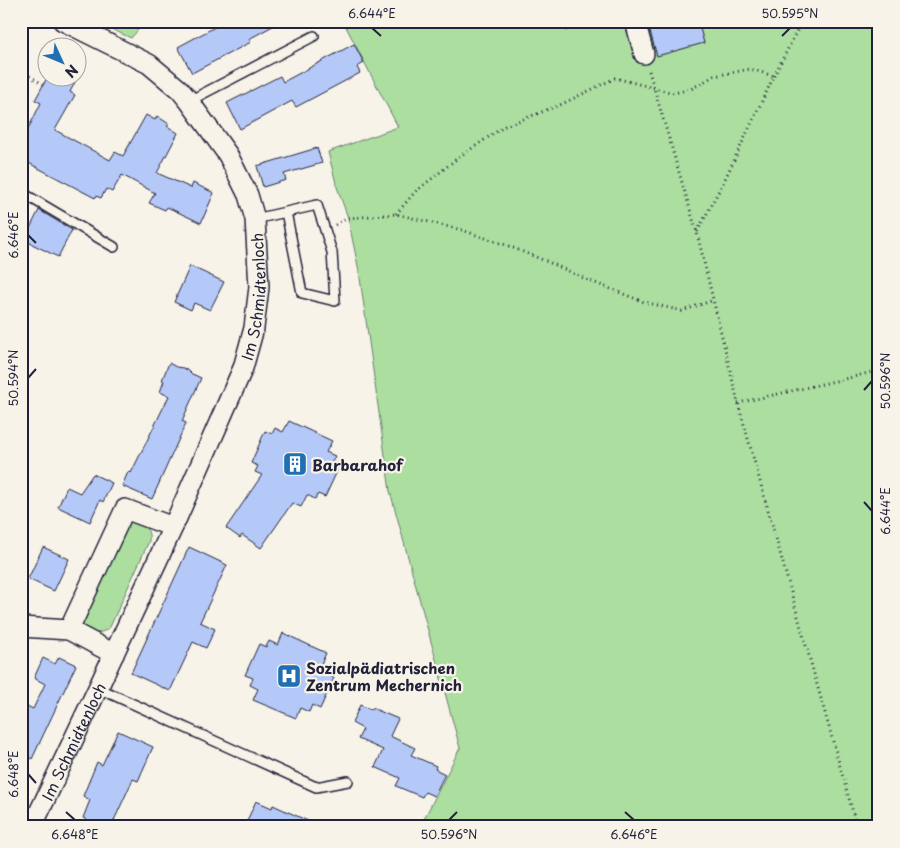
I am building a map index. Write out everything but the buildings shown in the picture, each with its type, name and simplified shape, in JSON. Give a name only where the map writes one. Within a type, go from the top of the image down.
[{"type":"street","name":"Im Schmidtenloch","points":[[32,827],[173,528],[243,368],[254,328],[259,287],[254,219],[248,195],[228,156],[189,101],[180,90],[149,64],[63,21]]},
{"type":"street","points":[[635,21],[644,54]]},
{"type":"street","points":[[69,630],[125,509],[173,528]]},
{"type":"street","points":[[21,627],[69,630],[114,654]]},
{"type":"lane","points":[[189,101],[314,36]]},
{"type":"lane","points":[[21,192],[114,247]]},
{"type":"lane","points":[[254,219],[286,212],[317,206],[332,252],[334,300],[302,293],[286,212]]},
{"type":"lane","points":[[98,688],[316,787],[348,781]]},
{"type":"path","points":[[697,233],[802,21]]},
{"type":"path","points":[[644,54],[697,233],[738,403],[857,827]]},
{"type":"path","points":[[396,214],[415,192],[459,157],[505,126],[560,105],[616,78],[674,93],[691,90],[714,76],[750,69],[774,76]]},
{"type":"path","points":[[21,71],[38,81]]},
{"type":"path","points":[[325,230],[348,218],[396,214],[462,230],[506,245],[644,302],[682,311],[714,300]]},
{"type":"path","points":[[738,403],[853,378],[879,370]]},
{"type":"shaded area","points":[[126,21],[148,21],[138,30]]},
{"type":"green space","points":[[93,21],[126,21],[138,30],[131,38]]},
{"type":"green space","points":[[343,21],[561,21],[565,31],[603,21],[879,21],[879,827],[420,827],[460,748],[390,491],[359,271],[348,218],[337,187],[328,152],[398,127]]},
{"type":"green space","points":[[129,519],[141,524],[146,529],[149,541],[110,627],[102,632],[92,632],[80,626]]},
{"type":"place","name":"Barbarahof","points":[[295,464]]},
{"type":"place","name":"Sozialpädiatrischen Zentrum Mechernich","points":[[289,676]]}]
